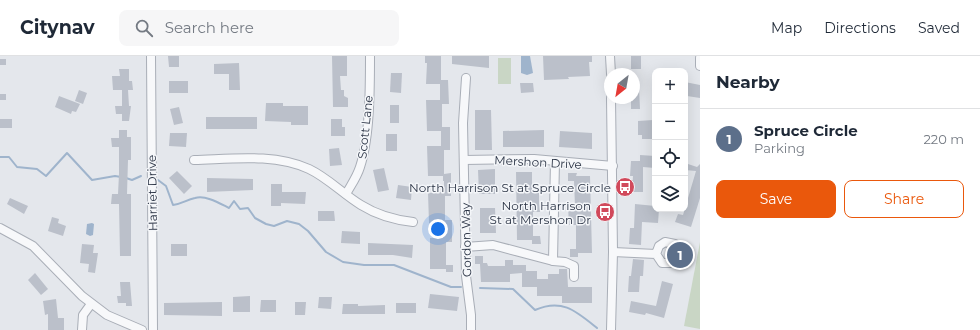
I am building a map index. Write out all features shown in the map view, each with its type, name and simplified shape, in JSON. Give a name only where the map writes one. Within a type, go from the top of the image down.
[{"type":"street","name":"Harriet Drive","points":[[151,56],[153,330]]},
{"type":"street","name":"Scott Lane","points":[[346,194],[361,166],[368,111],[370,56]]},
{"type":"street","points":[[610,56],[611,68]]},
{"type":"street","points":[[700,58],[700,66]]},
{"type":"street","name":"Gordon Way","points":[[466,78],[463,123],[465,247],[467,288],[472,330]]},
{"type":"street","points":[[611,330],[613,252],[612,104]]},
{"type":"street","points":[[194,160],[282,160],[309,169],[372,211],[386,217],[413,222]]},
{"type":"street","name":"Mershon Drive","points":[[464,160],[555,161],[613,166]]},
{"type":"street","points":[[553,261],[555,161]]},
{"type":"street","points":[[0,228],[33,246],[91,304],[107,315],[142,330]]},
{"type":"street","points":[[465,247],[493,245],[553,261],[565,262],[574,266],[574,277]]},
{"type":"street","points":[[613,252],[656,254]]},
{"type":"street","points":[[82,330],[84,315],[91,304]]},
{"type":"green space","points":[[498,58],[511,58],[511,84],[498,84]]},
{"type":"green space","points":[[700,242],[700,329],[684,326]]},
{"type":"water","points":[[521,56],[530,56],[533,73],[527,75],[521,73]]},
{"type":"water","points":[[87,224],[94,224],[93,235],[90,236],[86,234]]},
{"type":"building","points":[[168,56],[179,56],[179,67],[169,67]]},
{"type":"building","points":[[332,56],[347,56],[347,76],[340,76],[341,90],[344,90],[344,96],[348,98],[348,107],[333,107]]},
{"type":"building","points":[[425,56],[441,56],[441,80],[448,80],[449,104],[442,104],[442,127],[450,127],[450,150],[444,150],[444,174],[451,173],[451,196],[445,196],[445,220],[452,220],[452,242],[446,242],[446,265],[453,265],[453,272],[446,272],[446,269],[430,269],[430,238],[443,238],[444,223],[429,223],[428,193],[444,192],[444,181],[443,176],[428,176],[427,146],[441,146],[441,131],[427,131],[426,100],[440,100],[440,84],[426,84],[427,63],[425,63]]},
{"type":"building","points":[[452,56],[489,56],[489,68],[452,64]]},
{"type":"building","points":[[543,56],[592,56],[592,62],[589,62],[590,76],[544,80]]},
{"type":"building","points":[[631,56],[641,56],[641,69],[631,68]]},
{"type":"building","points":[[0,59],[6,59],[6,65],[0,65]]},
{"type":"building","points":[[239,63],[240,90],[229,90],[229,74],[214,74],[214,64]]},
{"type":"building","points":[[119,69],[129,69],[129,81],[132,81],[133,90],[128,90],[129,106],[131,106],[129,121],[122,121],[122,114],[116,114],[115,106],[122,106],[122,90],[113,90],[112,76],[120,76]]},
{"type":"building","points":[[391,73],[402,73],[401,93],[390,92]]},
{"type":"building","points":[[169,81],[188,81],[188,93],[169,93]]},
{"type":"building","points":[[520,83],[533,83],[534,92],[521,93]]},
{"type":"building","points":[[688,83],[700,85],[700,98],[688,96]]},
{"type":"building","points":[[79,90],[87,93],[83,104],[75,101]]},
{"type":"building","points":[[0,94],[6,94],[6,100],[0,100]]},
{"type":"building","points":[[59,96],[80,104],[76,112],[72,111],[71,114],[55,107]]},
{"type":"building","points":[[266,103],[283,103],[283,106],[308,106],[308,125],[291,125],[291,122],[265,121]]},
{"type":"building","points":[[631,104],[640,104],[640,109],[631,109]]},
{"type":"building","points":[[390,105],[399,105],[399,123],[390,123]]},
{"type":"building","points":[[179,107],[183,123],[174,125],[170,109]]},
{"type":"building","points":[[475,110],[491,110],[492,150],[475,150]]},
{"type":"building","points":[[206,117],[257,117],[257,129],[206,129]]},
{"type":"building","points":[[0,119],[12,119],[12,128],[0,128]]},
{"type":"building","points":[[331,119],[342,119],[342,127],[345,127],[345,136],[331,136]]},
{"type":"building","points":[[652,120],[652,139],[642,139],[642,135],[638,135],[638,121]]},
{"type":"building","points":[[119,130],[127,130],[127,137],[131,137],[131,160],[128,160],[127,194],[131,194],[131,256],[120,256],[119,204],[111,204],[112,194],[118,194],[119,147],[112,147],[111,138],[119,138]]},
{"type":"building","points":[[544,130],[544,147],[503,147],[503,131]]},
{"type":"building","points":[[560,131],[592,133],[592,149],[559,147]]},
{"type":"building","points":[[170,133],[187,133],[186,147],[169,146]]},
{"type":"building","points":[[386,134],[397,134],[397,151],[386,151]]},
{"type":"building","points":[[339,148],[342,165],[330,166],[329,149]]},
{"type":"building","points":[[640,155],[652,156],[652,168],[643,167],[643,192],[632,192],[633,176],[630,176],[631,161],[640,161]]},
{"type":"building","points":[[688,164],[697,167],[700,164],[700,198],[691,227],[675,222],[678,214],[683,215],[684,212],[688,212],[688,198],[696,171],[688,170]]},
{"type":"building","points":[[384,168],[389,190],[378,192],[373,170]]},
{"type":"building","points":[[495,169],[495,194],[479,194],[478,170]]},
{"type":"building","points":[[177,171],[192,186],[184,194],[169,178]]},
{"type":"building","points":[[516,172],[532,172],[532,193],[539,193],[540,212],[533,212],[533,236],[540,236],[541,244],[532,244],[532,240],[517,240]]},
{"type":"building","points":[[568,173],[577,173],[576,176],[590,176],[592,253],[578,253],[578,257],[570,257],[570,249],[576,249],[576,225],[569,225],[568,206],[575,206],[574,181],[568,181]]},
{"type":"building","points":[[207,178],[253,179],[253,190],[207,192]]},
{"type":"building","points":[[271,184],[282,184],[282,192],[306,192],[305,204],[281,203],[281,206],[271,206]]},
{"type":"building","points":[[398,185],[412,187],[411,200],[396,198]]},
{"type":"building","points":[[10,198],[28,206],[24,214],[7,204]]},
{"type":"building","points":[[635,204],[652,206],[652,212],[659,212],[658,223],[642,222],[641,245],[629,244],[630,228],[634,228]]},
{"type":"building","points":[[480,208],[495,208],[496,233],[480,233]]},
{"type":"building","points":[[318,211],[334,211],[335,221],[318,221]]},
{"type":"building","points":[[52,217],[59,219],[58,223],[66,226],[63,236],[48,231]]},
{"type":"building","points":[[342,231],[360,232],[360,244],[341,243]]},
{"type":"building","points":[[368,243],[413,245],[412,258],[393,255],[368,255]]},
{"type":"building","points":[[82,244],[94,245],[93,253],[98,253],[95,273],[88,272],[89,264],[80,263]]},
{"type":"building","points":[[171,244],[187,244],[187,256],[171,256]]},
{"type":"building","points":[[475,256],[483,256],[483,263],[487,263],[488,266],[505,266],[505,260],[513,260],[513,265],[526,265],[526,271],[537,271],[537,279],[548,279],[548,274],[559,274],[559,269],[567,269],[568,287],[592,287],[592,303],[562,303],[562,296],[537,296],[537,287],[522,287],[522,273],[510,274],[510,282],[481,282],[480,264],[475,264]]},
{"type":"building","points":[[633,259],[644,260],[643,276],[640,276],[639,292],[628,292],[629,276],[631,276]]},
{"type":"building","points":[[35,273],[48,289],[41,295],[28,280]]},
{"type":"building","points":[[662,281],[673,284],[664,318],[646,313],[645,315],[629,312],[631,301],[656,306]]},
{"type":"building","points":[[120,282],[130,282],[132,306],[126,306],[126,303],[118,303],[117,296],[121,296]]},
{"type":"building","points":[[430,294],[459,297],[457,311],[428,308]]},
{"type":"building","points":[[250,296],[250,312],[233,312],[233,297]]},
{"type":"building","points":[[319,297],[332,297],[331,309],[318,308]]},
{"type":"building","points":[[56,299],[58,318],[64,318],[64,330],[48,330],[48,314],[45,315],[43,301]]},
{"type":"building","points":[[261,300],[276,300],[276,312],[260,312]]},
{"type":"building","points":[[222,302],[222,316],[164,315],[164,303]]},
{"type":"building","points":[[295,302],[306,302],[305,315],[295,315]]},
{"type":"building","points":[[396,303],[416,303],[416,313],[396,313]]},
{"type":"building","points":[[343,304],[358,304],[358,306],[385,305],[385,314],[342,314]]},
{"type":"waterway","points":[[0,157],[9,157],[17,167],[37,169],[46,176],[67,153],[92,180],[115,176],[121,177]]},
{"type":"waterway","points":[[126,178],[132,180],[141,176]]},
{"type":"waterway","points":[[158,180],[166,186],[173,205],[199,197],[212,200],[229,208],[234,201],[240,209],[248,208],[255,218],[266,224],[274,226],[287,221],[299,224],[308,231],[326,252],[343,262],[364,265],[394,265],[451,287],[461,287]]},
{"type":"waterway","points":[[480,288],[513,289],[535,310],[553,305],[568,308],[582,316],[597,328]]},
{"type":"place","name":"North Harrison St at Spruce Circle","points":[[625,187]]},
{"type":"place","name":"North Harrison St at Mershon Dr","points":[[605,212]]},
{"type":"place","name":"Spruce Circle","points":[[680,255]]}]
